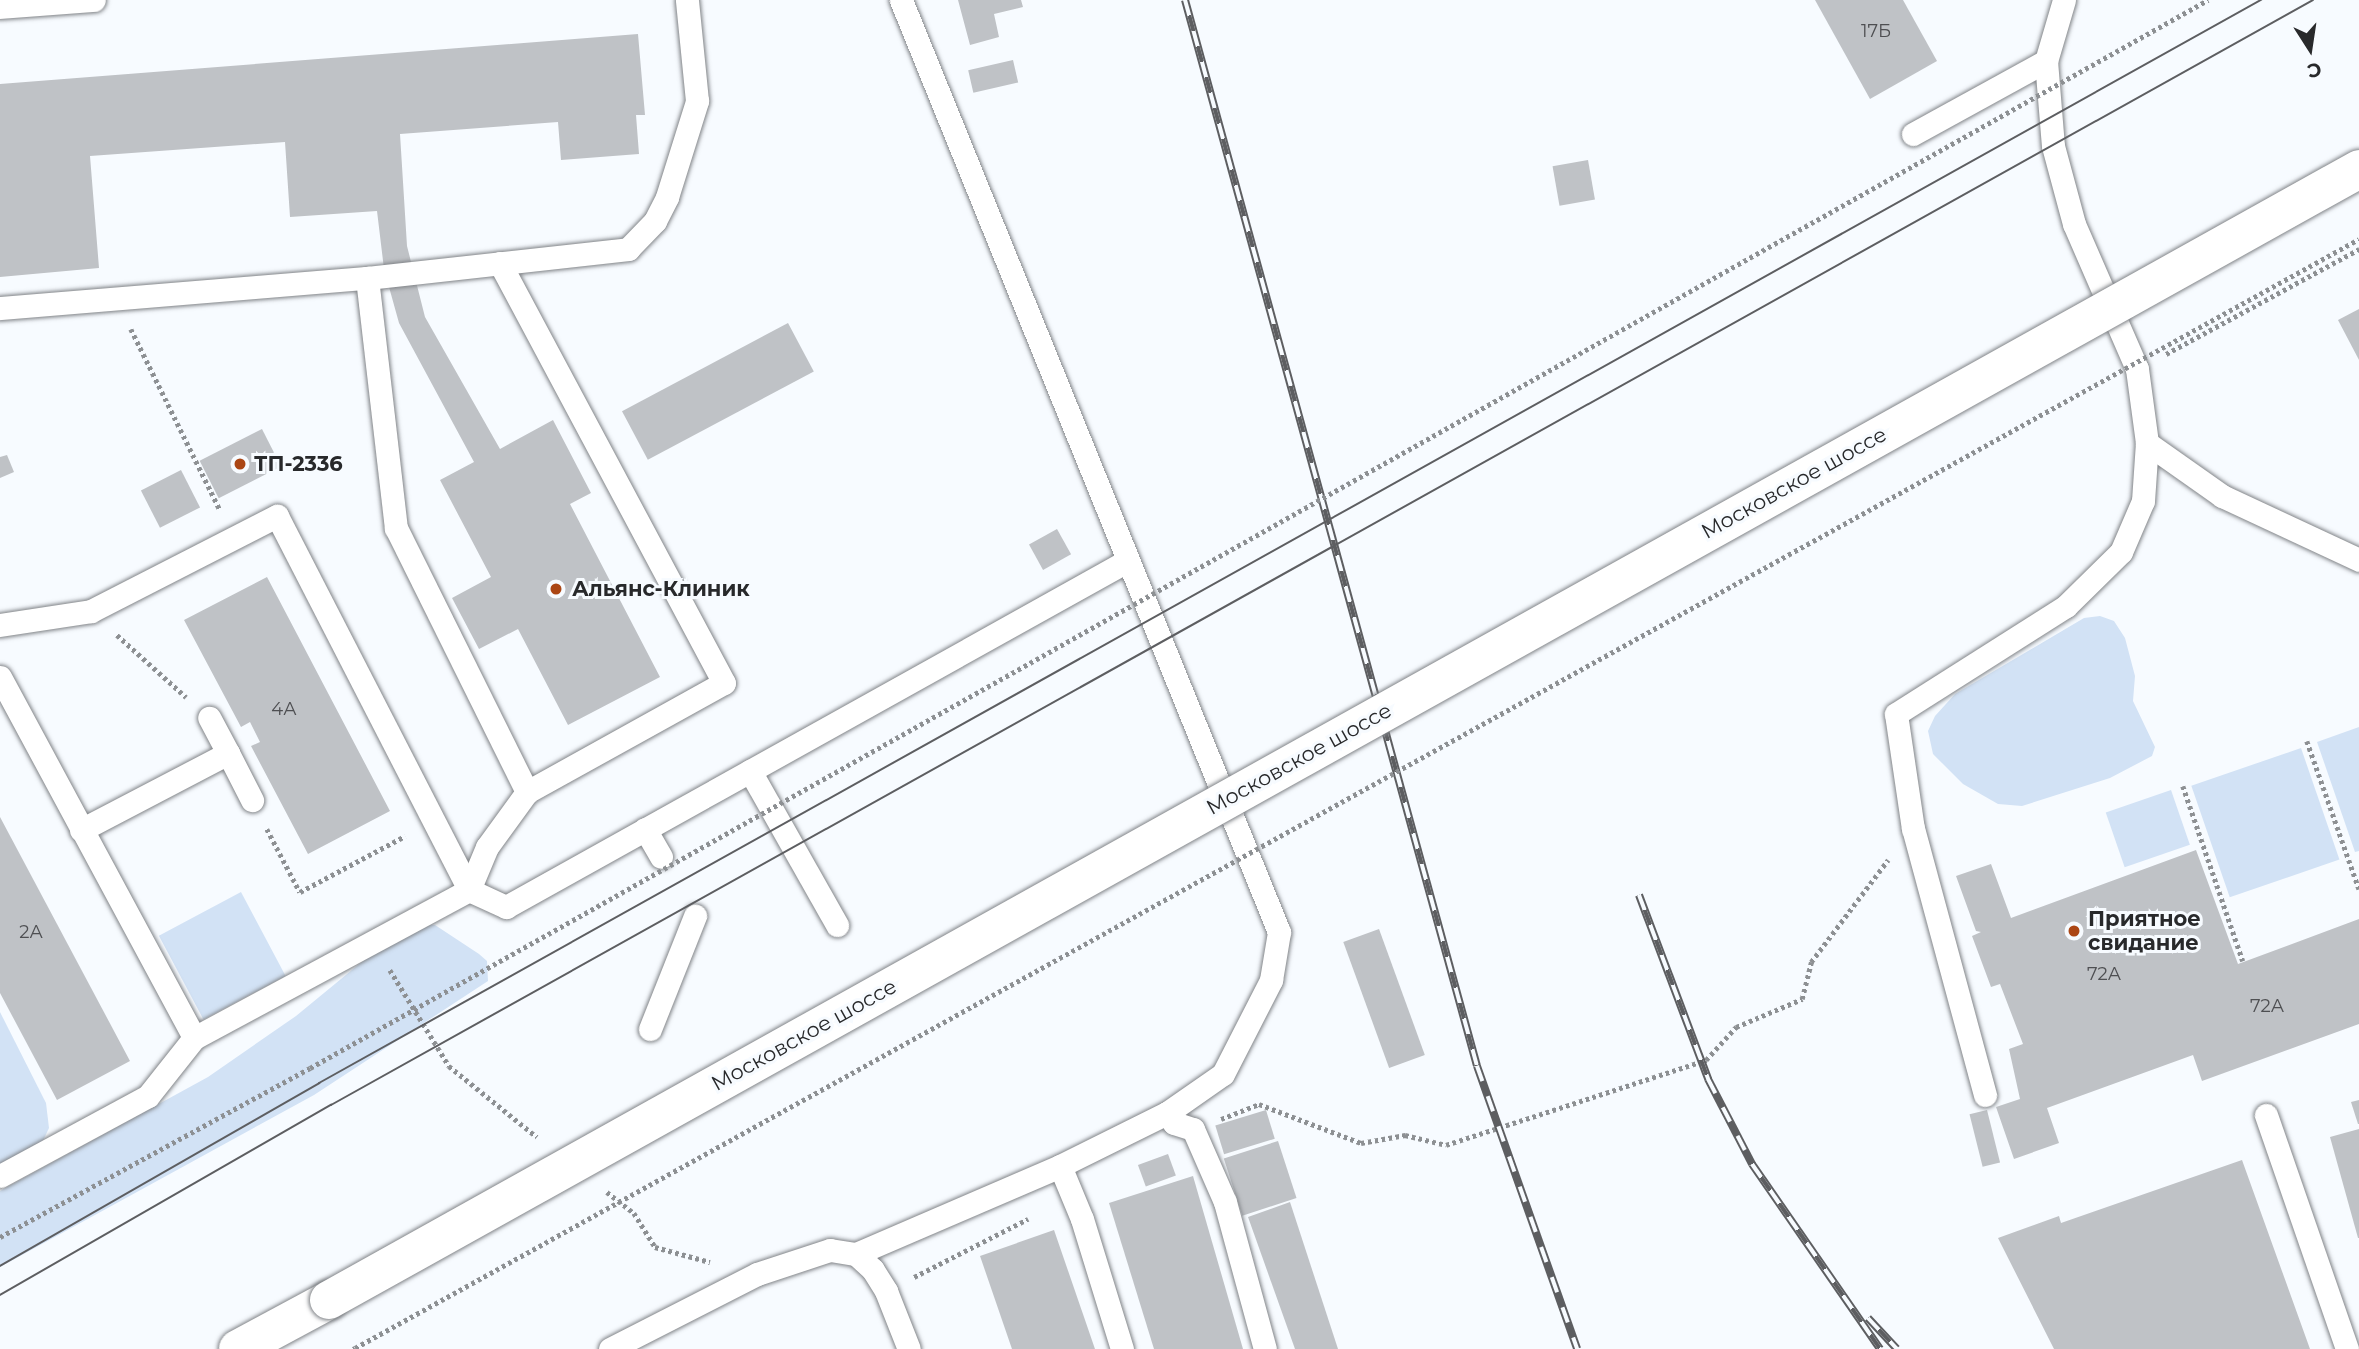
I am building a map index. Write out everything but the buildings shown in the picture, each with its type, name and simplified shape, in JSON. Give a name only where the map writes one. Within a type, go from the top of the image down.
[{"type":"main road","name":"Московское шоссе","points":[[238,1349],[2359,169]]},
{"type":"lane","points":[[0,7],[94,0]]},
{"type":"lane","points":[[0,308],[366,278],[628,249],[655,221],[667,197],[697,101],[687,0]]},
{"type":"lane","points":[[610,1349],[757,1275],[831,1250],[856,1254],[1060,1166],[1167,1113],[1223,1074],[1271,980],[1279,932],[901,0]]},
{"type":"lane","points":[[1985,1095],[1913,829],[1896,714],[2066,606],[2121,552],[2143,501],[2147,443],[2137,369],[2074,224],[2053,146],[2046,61],[2064,0]]},
{"type":"lane","points":[[1913,134],[2046,61]]},
{"type":"lane","points":[[0,1176],[148,1096],[194,1038],[469,890],[487,847],[527,792],[724,683],[500,263]]},
{"type":"lane","points":[[366,278],[396,528],[527,792]]},
{"type":"lane","points":[[2147,443],[2222,496],[2359,560]]},
{"type":"lane","points":[[0,625],[90,611],[277,516],[469,890],[506,907],[1127,561]]},
{"type":"lane","points":[[0,677],[194,1038]]},
{"type":"lane","points":[[209,718],[252,800]]},
{"type":"lane","points":[[81,830],[228,753]]},
{"type":"lane","points":[[750,771],[837,925]]},
{"type":"lane","points":[[645,829],[661,857]]},
{"type":"lane","points":[[650,1029],[695,916]]},
{"type":"lane","points":[[1167,1113],[1174,1123],[1194,1129],[1225,1202],[1265,1349]]},
{"type":"lane","points":[[2266,1115],[2347,1349]]},
{"type":"lane","points":[[1060,1166],[1075,1198],[1122,1349]]},
{"type":"lane","points":[[856,1254],[886,1291],[909,1349]]},
{"type":"path","points":[[0,1237],[310,1068],[2208,0]]},
{"type":"path","points":[[354,1348],[2359,239]]},
{"type":"path","points":[[2137,369],[2359,249]]},
{"type":"path","points":[[115,297],[234,538]]},
{"type":"path","points":[[90,611],[209,718]]},
{"type":"path","points":[[2307,741],[2359,889]]},
{"type":"path","points":[[2183,786],[2243,961]]},
{"type":"path","points":[[252,800],[300,892],[434,821]]},
{"type":"path","points":[[1194,1129],[1259,1104],[1361,1143],[1405,1135],[1446,1145],[1706,1060],[1736,1027],[1802,999],[1818,952],[1913,829]]},
{"type":"path","points":[[886,1291],[1075,1198]]},
{"type":"shaded area","points":[[2100,616],[2114,621],[2125,638],[2135,676],[2133,701],[2155,747],[2152,756],[2110,778],[2022,806],[1998,804],[1963,784],[1933,754],[1928,731],[1935,716],[1955,694],[2084,618]]},
{"type":"shaded area","points":[[2359,727],[2359,851],[2355,852],[2317,742]]},
{"type":"shaded area","points":[[2301,748],[2339,860],[2230,897],[2191,786]]},
{"type":"shaded area","points":[[2171,790],[2190,845],[2125,867],[2106,812]]},
{"type":"shaded area","points":[[241,892],[286,976],[203,1020],[159,936]]},
{"type":"shaded area","points":[[422,924],[435,925],[479,954],[487,961],[488,981],[314,1095],[0,1267],[0,1191],[208,1077],[296,1016],[386,942]]},
{"type":"shaded area","points":[[0,1012],[46,1103],[49,1128],[41,1145],[0,1172]]},
{"type":"tram line","points":[[0,1266],[319,1083],[2261,0]]},
{"type":"tram line","points":[[0,1295],[331,1105],[2313,0]]},
{"type":"railway","points":[[1185,0],[1477,1066],[1577,1349]]},
{"type":"railway","points":[[1639,895],[1708,1079],[1752,1164],[1880,1349]]},
{"type":"railway","points":[[1868,1318],[1897,1349]]},
{"type":"place","name":"ТП-2336","points":[[240,464]]},
{"type":"place","name":"Альянс-Клиник","points":[[556,589]]},
{"type":"place","name":"Приятное свидание","points":[[2074,931]]}]
